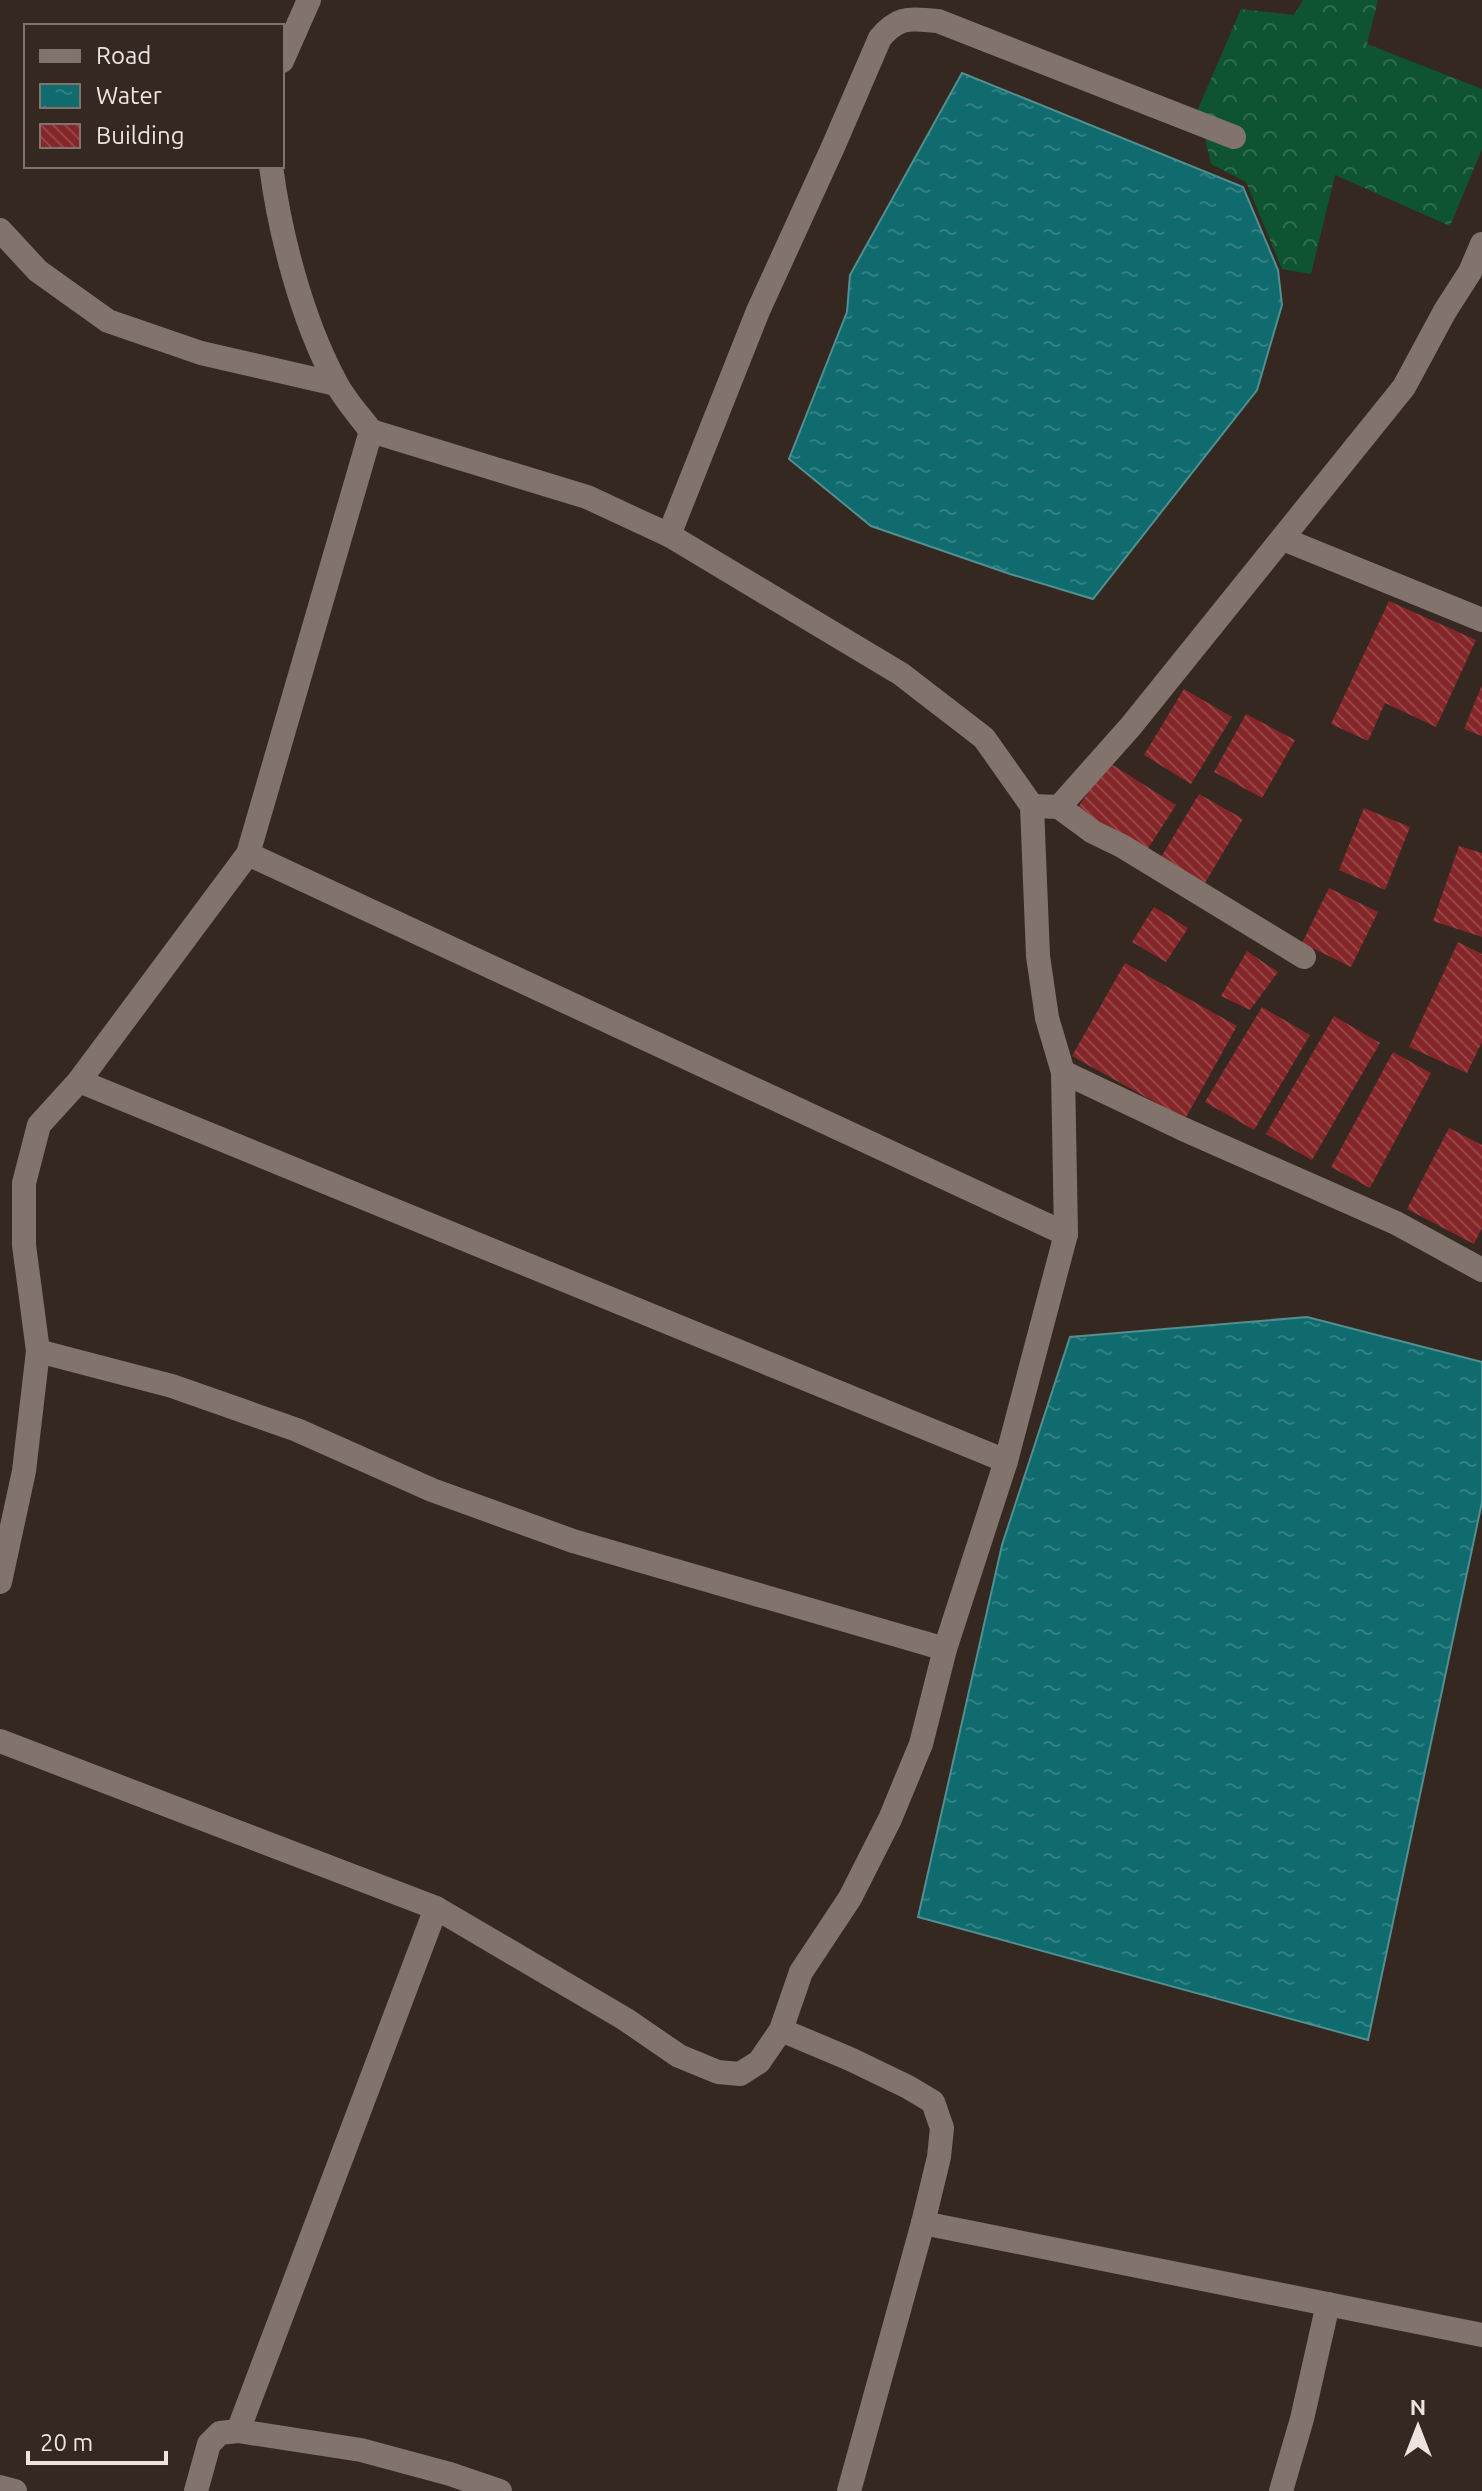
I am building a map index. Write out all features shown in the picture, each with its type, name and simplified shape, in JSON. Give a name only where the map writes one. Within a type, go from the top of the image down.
[{"type":"street","points":[[284,56],[309,0]]},
{"type":"street","points":[[669,535],[758,311],[880,38],[893,23],[909,19],[938,21],[1234,137]]},
{"type":"street","points":[[0,1741],[436,1908],[625,2019],[679,2056],[718,2072],[740,2074],[759,2062],[781,2030],[801,1972],[850,1898],[890,1819],[921,1744],[945,1649],[1006,1461],[1066,1234],[1063,1072],[1047,1018],[1038,956],[1032,806],[984,738],[901,674],[669,535],[587,497],[371,431],[336,384],[309,328],[276,201],[271,168]]},
{"type":"street","points":[[0,230],[38,271],[108,321],[201,353],[336,384]]},
{"type":"street","points":[[1059,807],[1131,726],[1404,387],[1445,311],[1476,273],[1482,244]]},
{"type":"street","points":[[0,1582],[24,1471],[38,1351],[12,1182],[39,1125],[79,1081],[248,854],[371,431]]},
{"type":"street","points":[[1283,539],[1482,620]]},
{"type":"street","points":[[1032,806],[1059,807],[1093,832],[1122,846],[1304,957]]},
{"type":"street","points":[[248,854],[1066,1234]]},
{"type":"street","points":[[1063,1072],[1396,1223],[1482,1270]]},
{"type":"street","points":[[79,1081],[1006,1461]]},
{"type":"street","points":[[38,1351],[172,1386],[283,1425],[432,1490],[573,1541],[945,1649]]},
{"type":"street","points":[[238,2431],[436,1908]]},
{"type":"street","points":[[781,2030],[850,2059],[933,2102],[942,2128],[939,2157],[923,2223],[849,2491]]},
{"type":"street","points":[[923,2223],[1482,2335]]},
{"type":"street","points":[[1281,2491],[1302,2419],[1328,2304]]},
{"type":"street","points":[[196,2491],[209,2444],[220,2433],[238,2431],[361,2450],[500,2491]]},
{"type":"street","points":[[0,2487],[15,2491]]},
{"type":"green space","points":[[1303,0],[1378,0],[1367,44],[1482,89],[1482,149],[1450,226],[1335,175],[1311,274],[1282,269],[1246,182],[1211,164],[1198,109],[1241,9],[1294,15]]},
{"type":"water","points":[[962,73],[1243,187],[1278,270],[1282,305],[1257,390],[1093,599],[871,526],[789,459],[847,312],[850,275]]},
{"type":"water","points":[[1307,1317],[1482,1362],[1482,1502],[1368,2040],[918,1917],[1002,1545],[1070,1337]]},
{"type":"building","points":[[1389,601],[1476,640],[1436,727],[1385,703],[1368,741],[1331,724]]},
{"type":"building","points":[[1482,685],[1482,736],[1464,729]]},
{"type":"building","points":[[1184,689],[1232,717],[1191,784],[1144,755]]},
{"type":"building","points":[[1246,714],[1295,740],[1262,798],[1214,772]]},
{"type":"building","points":[[1108,762],[1176,805],[1145,853],[1077,809]]},
{"type":"building","points":[[1199,794],[1243,819],[1205,883],[1161,857]]},
{"type":"building","points":[[1364,808],[1410,827],[1385,890],[1339,870]]},
{"type":"building","points":[[1459,846],[1482,853],[1482,937],[1433,921]]},
{"type":"building","points":[[1329,888],[1378,912],[1351,967],[1302,943]]},
{"type":"building","points":[[1154,907],[1188,928],[1166,962],[1132,942]]},
{"type":"building","points":[[1458,942],[1482,954],[1482,1042],[1467,1073],[1409,1047]]},
{"type":"building","points":[[1247,951],[1278,972],[1250,1010],[1221,996]]},
{"type":"building","points":[[1125,963],[1237,1026],[1185,1119],[1072,1056]]},
{"type":"building","points":[[1262,1007],[1310,1035],[1254,1130],[1205,1102]]},
{"type":"building","points":[[1334,1016],[1380,1043],[1312,1160],[1266,1134]]},
{"type":"building","points":[[1393,1052],[1431,1073],[1370,1188],[1331,1167]]},
{"type":"building","points":[[1449,1128],[1482,1145],[1482,1228],[1474,1244],[1407,1209]]}]
